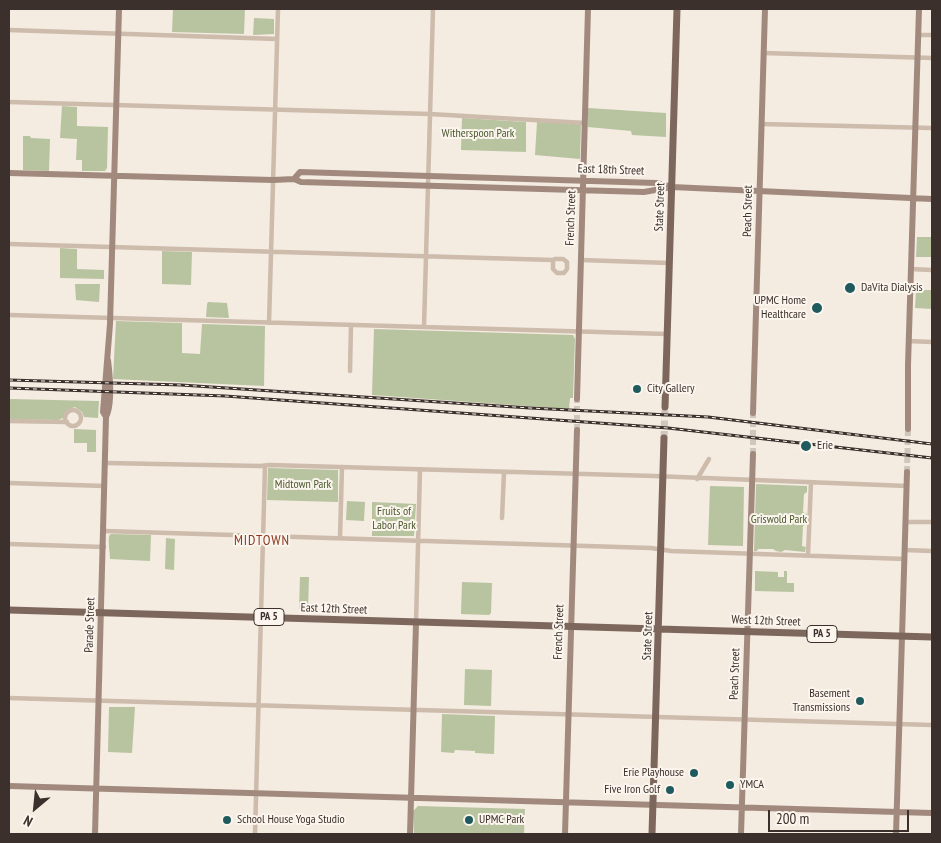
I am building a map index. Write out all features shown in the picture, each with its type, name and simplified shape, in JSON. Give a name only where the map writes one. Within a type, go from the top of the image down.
[{"type":"main road","name":"Parade Street","points":[[95,834],[106,486],[106,417],[103,412],[110,318],[119,9]]},
{"type":"main road","name":"French Street","points":[[577,398],[588,9]]},
{"type":"main road","name":"State Street","points":[[665,407],[677,9]]},
{"type":"main road","name":"Peach Street","points":[[753,413],[765,9]]},
{"type":"main road","points":[[908,429],[908,341],[919,9]]},
{"type":"main road","name":"East 18th Street","points":[[294,179],[300,172],[656,183],[672,187]]},
{"type":"main road","name":"East 18th Street","points":[[9,173],[294,179],[301,182],[644,192],[672,187]]},
{"type":"main road","points":[[672,187],[932,199]]},
{"type":"main road","name":"French Street","points":[[565,834],[576,430]]},
{"type":"main road","name":"State Street","points":[[652,834],[664,438]]},
{"type":"main road","name":"Peach Street","points":[[741,834],[753,454]]},
{"type":"main road","points":[[896,834],[907,472]]},
{"type":"main road","name":"East 12th Street","points":[[9,610],[659,629]]},
{"type":"main road","points":[[410,834],[416,622]]},
{"type":"main road","name":"West 12th Street","points":[[659,629],[932,637]]},
{"type":"main road","points":[[9,786],[932,813]]},
{"type":"street","points":[[269,323],[278,9]]},
{"type":"street","points":[[424,327],[433,9]]},
{"type":"street","points":[[9,30],[277,39]]},
{"type":"street","points":[[918,35],[932,35]]},
{"type":"street","points":[[764,53],[932,58]]},
{"type":"street","points":[[9,102],[430,114],[585,123]]},
{"type":"street","points":[[762,124],[932,128]]},
{"type":"street","points":[[9,244],[553,260]]},
{"type":"street","points":[[581,260],[669,263]]},
{"type":"street","points":[[911,269],[932,270]]},
{"type":"street","points":[[9,315],[667,334]]},
{"type":"street","points":[[350,371],[351,325]]},
{"type":"street","points":[[908,341],[932,342]]},
{"type":"street","points":[[9,421],[66,422]]},
{"type":"street","points":[[697,478],[709,459]]},
{"type":"street","points":[[106,463],[342,467],[906,486]]},
{"type":"street","points":[[255,834],[265,466]]},
{"type":"street","points":[[340,538],[342,467]]},
{"type":"street","points":[[416,622],[420,470]]},
{"type":"street","points":[[502,518],[504,472]]},
{"type":"street","points":[[808,555],[811,482]]},
{"type":"street","points":[[9,483],[106,486]]},
{"type":"street","points":[[906,522],[932,522]]},
{"type":"street","points":[[104,531],[905,559]]},
{"type":"street","points":[[9,544],[104,547]]},
{"type":"street","points":[[905,550],[932,551]]},
{"type":"street","points":[[9,698],[932,725]]},
{"type":"green space","points":[[173,9],[245,9],[244,34],[172,32]]},
{"type":"green space","points":[[254,18],[274,19],[274,34],[253,35]]},
{"type":"green space","points":[[62,106],[77,107],[77,126],[108,127],[107,168],[105,171],[82,171],[82,160],[76,160],[77,139],[60,138]]},
{"type":"green space","points":[[588,108],[666,113],[666,137],[632,135],[631,131],[588,127]]},
{"type":"green space","name":"Witherspoon Park","points":[[462,118],[526,122],[526,152],[461,150]]},
{"type":"green space","points":[[537,122],[581,124],[580,159],[535,155]]},
{"type":"green space","points":[[23,136],[50,139],[49,171],[23,170]]},
{"type":"green space","points":[[917,237],[932,237],[932,257],[916,257]]},
{"type":"green space","points":[[60,248],[77,249],[77,269],[104,270],[104,279],[60,278]]},
{"type":"green space","points":[[162,251],[192,252],[191,285],[162,284]]},
{"type":"green space","points":[[75,284],[100,284],[99,302],[76,300]]},
{"type":"green space","points":[[916,290],[932,290],[932,309],[915,308]]},
{"type":"green space","points":[[208,302],[227,303],[229,318],[206,317]]},
{"type":"green space","points":[[116,321],[182,323],[182,353],[200,354],[202,324],[265,326],[264,386],[113,379]]},
{"type":"green space","points":[[374,329],[573,335],[575,339],[573,398],[570,398],[569,409],[372,395]]},
{"type":"green space","points":[[9,399],[99,401],[98,418],[84,417],[82,412],[75,407],[67,410],[63,418],[58,420],[9,419]]},
{"type":"green space","points":[[74,429],[96,430],[96,452],[87,452],[87,443],[74,443]]},
{"type":"green space","name":"Midtown Park","points":[[268,468],[338,470],[338,502],[267,500]]},
{"type":"green space","name":"Griswold Park","points":[[756,484],[807,486],[807,492],[804,494],[803,512],[807,514],[807,524],[803,526],[802,546],[806,547],[805,552],[785,550],[781,552],[773,549],[758,549],[754,551]]},
{"type":"green space","points":[[710,486],[744,487],[743,546],[708,545]]},
{"type":"green space","points":[[347,501],[365,502],[364,521],[346,520]]},
{"type":"green space","name":"Fruits of Labor Park","points":[[372,502],[416,504],[414,536],[372,536]]},
{"type":"green space","points":[[111,534],[151,535],[150,561],[110,559],[109,536]]},
{"type":"green space","points":[[166,538],[175,539],[174,570],[165,569]]},
{"type":"green space","points":[[755,571],[778,572],[778,577],[784,577],[784,571],[787,571],[787,583],[794,583],[794,592],[755,591]]},
{"type":"green space","points":[[300,577],[309,577],[308,609],[299,609]]},
{"type":"green space","points":[[462,582],[492,583],[491,613],[489,615],[461,614]]},
{"type":"green space","points":[[465,669],[492,670],[491,706],[464,705]]},
{"type":"green space","points":[[109,707],[135,707],[132,753],[108,752]]},
{"type":"green space","points":[[442,714],[495,716],[494,754],[455,750],[454,753],[441,752]]},
{"type":"green space","name":"UPMC Park","points":[[418,806],[525,809],[524,834],[414,834],[413,811]]},
{"type":"tunnel","points":[[577,399],[577,430]]},
{"type":"tunnel","points":[[664,438],[665,407]]},
{"type":"tunnel","points":[[753,413],[753,454]]},
{"type":"tunnel","points":[[907,472],[908,429]]},
{"type":"railway","points":[[9,380],[181,385],[530,408],[708,417],[932,444]]},
{"type":"railway","points":[[9,388],[225,396],[668,428],[932,458]]},
{"type":"place","name":"DaVita Dialysis","points":[[850,288]]},
{"type":"place","name":"UPMC Home Healthcare","points":[[817,308]]},
{"type":"place","name":"City Gallery","points":[[637,389]]},
{"type":"place","name":"Erie","points":[[806,446]]},
{"type":"place","name":"Basement Transmissions","points":[[860,701]]},
{"type":"place","name":"Erie Playhouse","points":[[694,773]]},
{"type":"place","name":"YMCA","points":[[730,785]]},
{"type":"place","name":"Five Iron Golf","points":[[670,790]]},
{"type":"place","name":"School House Yoga Studio","points":[[227,820]]},
{"type":"place","name":"UPMC Park","points":[[469,820]]},
{"type":"district","name":"MIDTOWN","points":[[262,541]]}]
